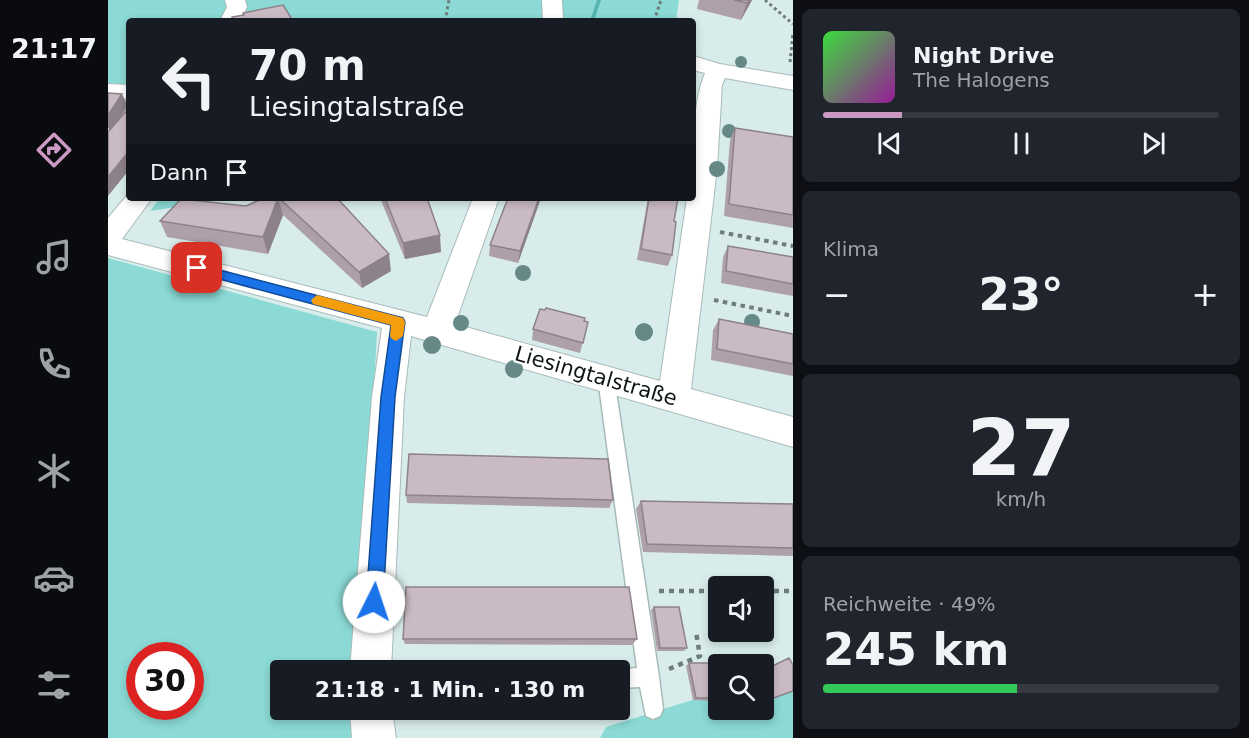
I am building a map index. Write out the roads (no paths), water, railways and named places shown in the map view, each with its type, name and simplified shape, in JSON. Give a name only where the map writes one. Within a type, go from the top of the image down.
[{"type":"street","points":[[232,18],[237,8],[234,0]]},
{"type":"street","points":[[552,0],[553,18]]},
{"type":"street","points":[[674,398],[697,228],[711,85],[705,67],[791,73]]},
{"type":"street","points":[[108,91],[126,92]]},
{"type":"street","points":[[108,237],[137,201]]},
{"type":"street","points":[[437,331],[485,201]]},
{"type":"street","name":"Liesingtalstraße","points":[[108,245],[437,331],[793,432]]},
{"type":"street","points":[[371,660],[388,397],[398,322]]},
{"type":"street","points":[[372,720],[374,738]]},
{"type":"lane","points":[[606,378],[653,709]]},
{"type":"lane","points":[[630,678],[649,677]]},
{"type":"waterway","points":[[593,18],[599,0]]}]
